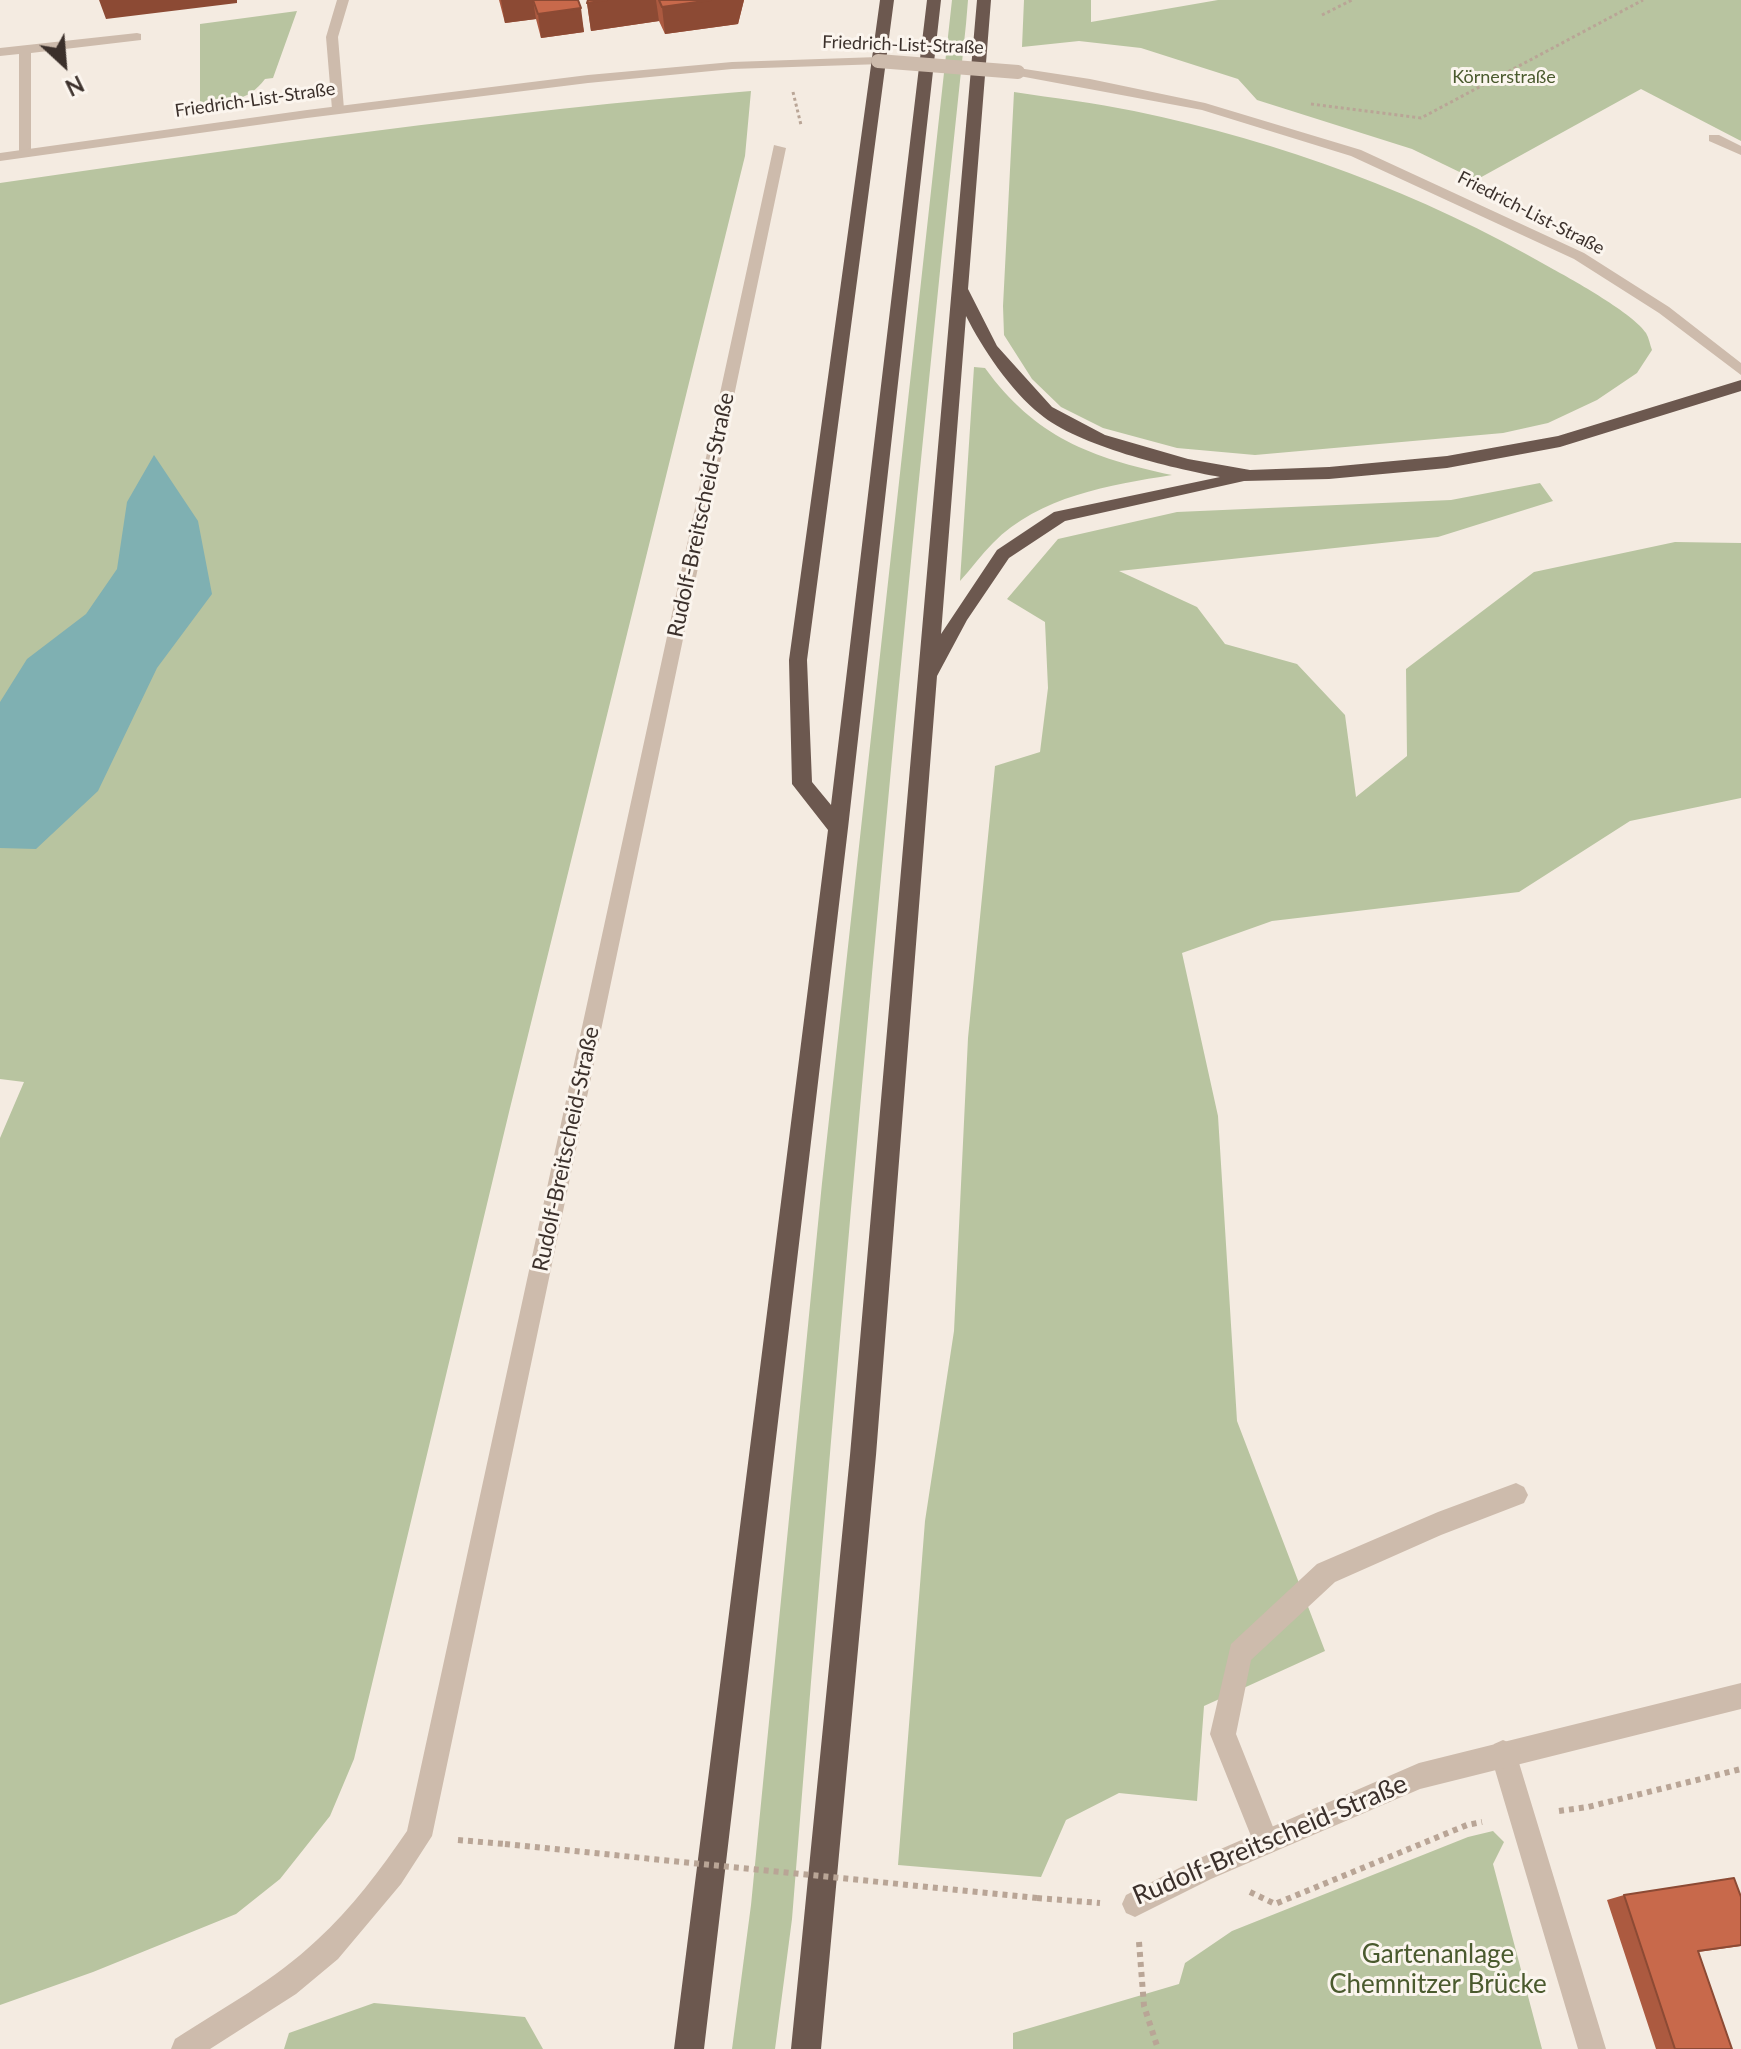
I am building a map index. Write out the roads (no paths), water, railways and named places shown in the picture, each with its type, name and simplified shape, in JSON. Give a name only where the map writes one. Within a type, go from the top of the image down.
[{"type":"highway","points":[[838,828],[802,784],[798,660],[887,0]]},
{"type":"highway","points":[[689,2049],[838,828],[934,0]]},
{"type":"highway","points":[[806,2049],[864,1440],[984,0]]},
{"type":"highway","points":[[961,291],[990,348],[1046,411],[1099,439],[1187,465],[1250,476]]},
{"type":"highway","points":[[925,683],[959,617],[1003,554],[1060,516],[1250,476],[1329,473],[1447,462],[1560,441],[1741,385]]},
{"type":"street","points":[[338,109],[332,37],[343,0]]},
{"type":"street","points":[[0,52],[137,37]]},
{"type":"street","points":[[24,154],[25,50]]},
{"type":"street","name":"Friedrich-List-Straße","points":[[0,157],[338,109],[613,75],[793,62],[878,61],[1018,72],[1090,83],[1205,107],[1356,153],[1579,256],[1664,310],[1741,370]]},
{"type":"street","points":[[1714,138],[1741,151]]},
{"type":"street","name":"Rudolf-Breitscheid-Straße","points":[[185,2049],[286,1984],[328,1949],[392,1875],[419,1836],[779,148]]},
{"type":"street","points":[[1266,1842],[1223,1734],[1240,1653],[1326,1573],[1438,1524],[1516,1495]]},
{"type":"street","name":"Rudolf-Breitscheid-Straße","points":[[1135,1904],[1202,1870],[1419,1776],[1741,1696]]},
{"type":"street","points":[[1503,1753],[1592,2049]]},
{"type":"water","points":[[154,455],[198,521],[212,594],[157,668],[98,791],[36,849],[0,848],[0,702],[27,659],[86,614],[117,569],[127,502]]},
{"type":"park label","name":"Körnerstraße","points":[[1504,77]]},
{"type":"park label","name":"Gartenanlage Chemnitzer Brücke","points":[[1438,1970]]}]
